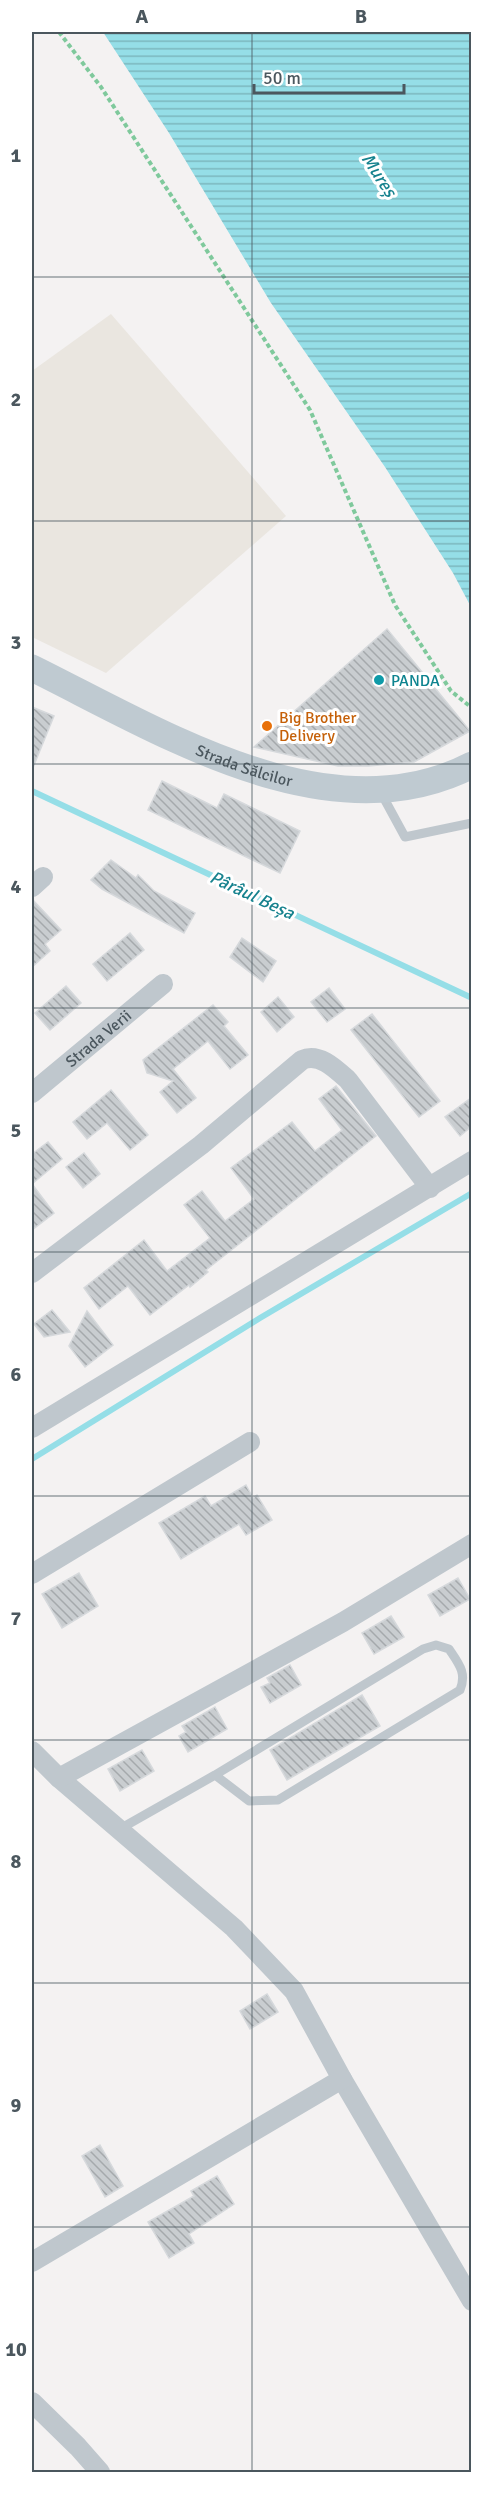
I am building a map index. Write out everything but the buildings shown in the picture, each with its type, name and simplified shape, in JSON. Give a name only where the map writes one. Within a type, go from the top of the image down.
[{"type":"main road","name":"Strada Sălcilor","points":[[32,668],[214,758],[280,778],[347,789],[379,789],[411,786],[461,771],[471,765]]},
{"type":"street","name":"Strada Verii","points":[[32,1093],[163,984]]},
{"type":"street","points":[[32,1273],[201,1145],[308,1057],[324,1061],[348,1080],[430,1188]]},
{"type":"street","points":[[32,1428],[471,1161]]},
{"type":"street","points":[[32,1574],[250,1442]]},
{"type":"street","points":[[58,1778],[343,1622],[471,1544]]},
{"type":"street","points":[[32,1751],[58,1778],[234,1928],[294,1990],[342,2079],[471,2301]]},
{"type":"street","points":[[32,2262],[342,2079]]},
{"type":"street","points":[[32,2402],[100,2472]]},
{"type":"lane","points":[[379,789],[405,837],[471,823]]},
{"type":"lane","points":[[118,1830],[215,1775],[423,1648],[435,1645],[449,1649],[462,1668],[464,1679],[460,1690],[278,1800],[249,1801],[215,1775]]},
{"type":"path","points":[[59,32],[101,87],[310,410],[395,605],[451,691],[471,708]]},
{"type":"shaded area","points":[[111,314],[286,516],[106,673],[32,637],[32,371]]},
{"type":"water","name":"Mureș","points":[[103,32],[471,32],[471,607],[453,573],[385,467],[271,303],[169,133]]},
{"type":"waterway","name":"Pârâul Beșa","points":[[32,791],[472,998]]},
{"type":"waterway","points":[[32,1459],[260,1318],[472,1193]]},
{"type":"place","name":"PANDA","points":[[379,680]]},
{"type":"place","name":"Big Brother Delivery","points":[[267,726]]}]
